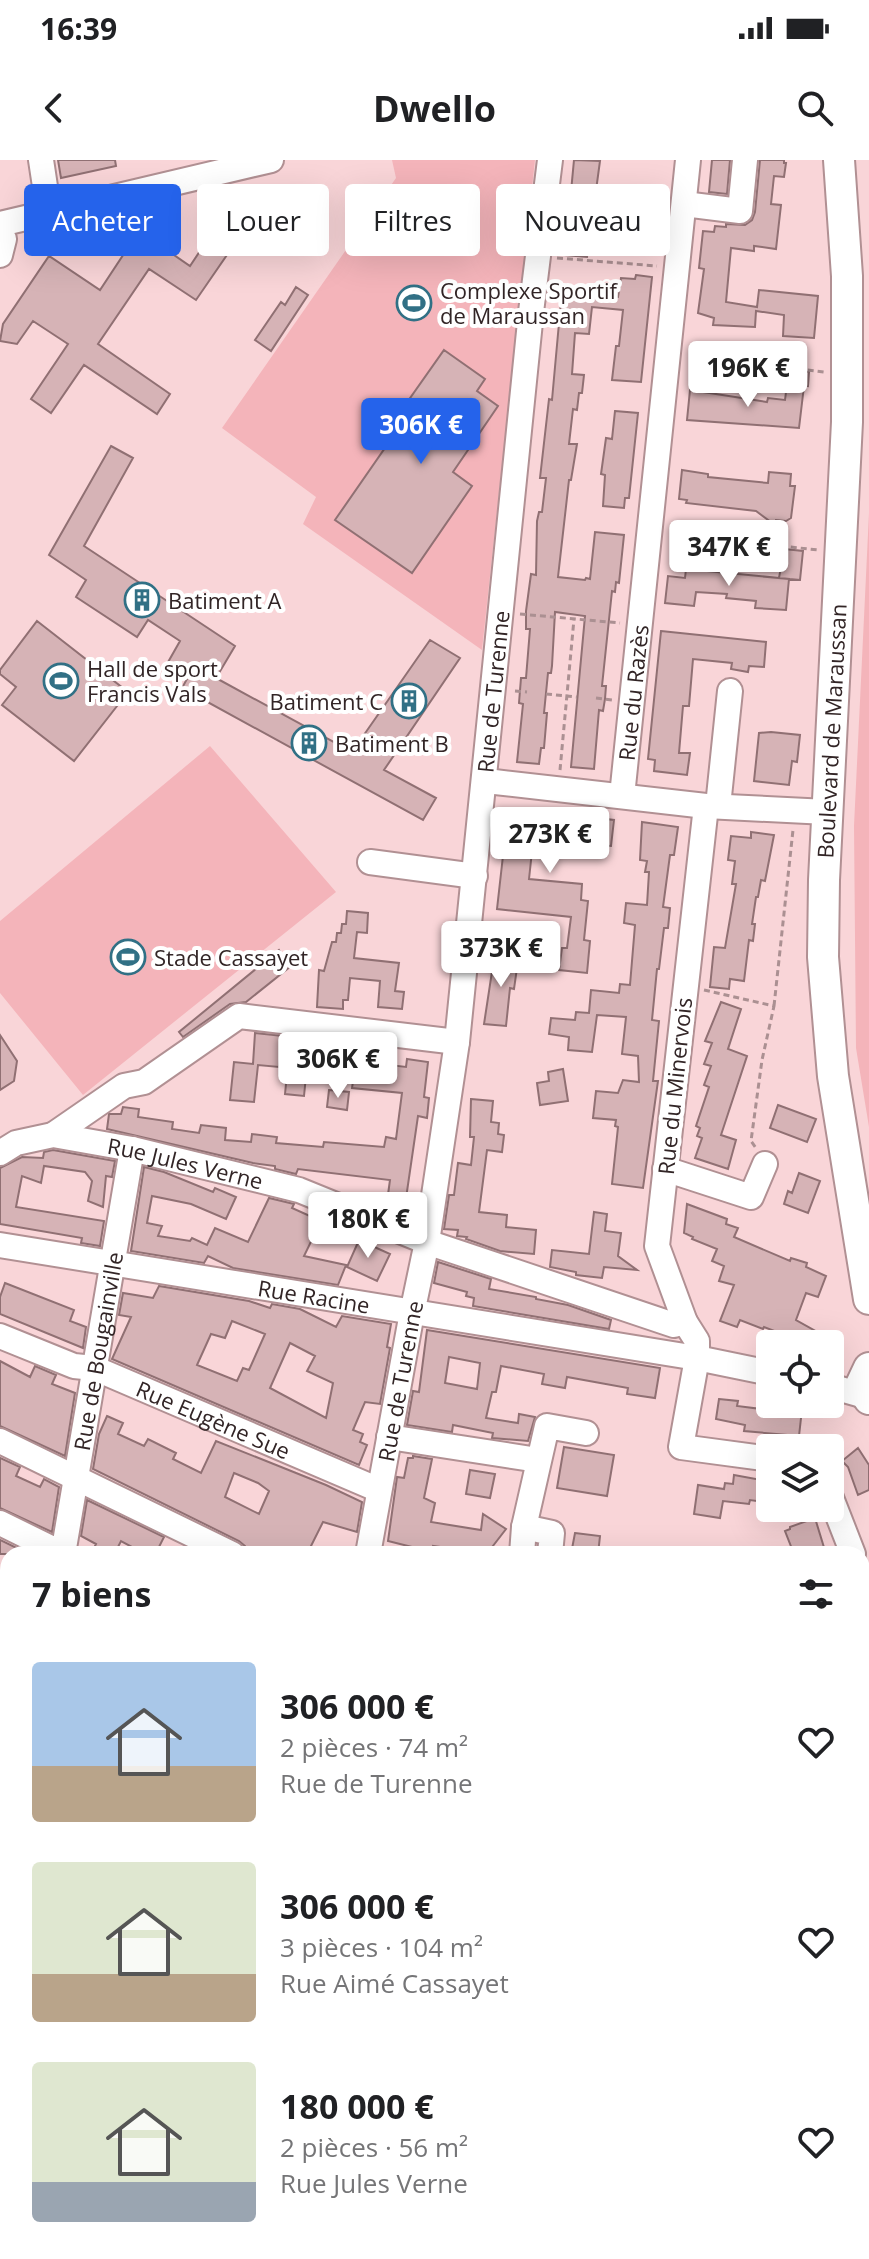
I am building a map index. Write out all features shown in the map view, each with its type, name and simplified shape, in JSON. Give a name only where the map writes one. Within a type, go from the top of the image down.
[{"type":"main road","name":"Boulevard de Maraussan","points":[[839,160],[847,276],[847,422],[827,812],[823,957],[832,1061],[869,1299]]},
{"type":"main road","name":"Boulevard de Maraussan","points":[[850,160],[859,276],[858,422],[835,957],[845,1075],[869,1236]]},
{"type":"street","points":[[41,160],[45,184]]},
{"type":"street","points":[[170,184],[271,160]]},
{"type":"street","name":"Rue de Turenne","points":[[547,184],[550,160]]},
{"type":"street","name":"Rue du Razès","points":[[622,796],[688,160]]},
{"type":"street","points":[[684,204],[740,211],[745,160]]},
{"type":"street","points":[[0,224],[24,219]]},
{"type":"street","points":[[0,233],[4,239],[0,255]]},
{"type":"street","name":"Rue de Turenne","points":[[369,1546],[427,1242],[457,1042],[538,256]]},
{"type":"street","name":"Rue du Minervois","points":[[697,1358],[697,1341],[685,1322],[657,1246],[685,985],[730,691]]},
{"type":"street","points":[[486,781],[712,806],[827,812]]},
{"type":"street","points":[[370,862],[475,876]]},
{"type":"street","points":[[468,934],[543,942]]},
{"type":"street","points":[[53,1135],[124,1086],[144,1082],[239,1016],[457,1042]]},
{"type":"street","name":"Rue Jules Verne","points":[[0,1153],[16,1143],[53,1135],[132,1149],[299,1190],[427,1242],[674,1325],[685,1322]]},
{"type":"street","name":"Rue de Bougainville","points":[[64,1546],[110,1264],[132,1149]]},
{"type":"street","points":[[665,1169],[751,1197],[765,1164]]},
{"type":"street","name":"Rue Racine","points":[[0,1245],[756,1370]]},
{"type":"street","name":"Rue Eugène Sue","points":[[0,1336],[74,1366],[94,1368],[379,1490]]},
{"type":"street","points":[[697,1358],[681,1447],[756,1457]]},
{"type":"street","points":[[844,1386],[867,1384]]},
{"type":"street","points":[[523,1546],[524,1527],[547,1426],[586,1433]]},
{"type":"street","points":[[389,1437],[538,1460]]},
{"type":"street","points":[[0,1441],[216,1546]]},
{"type":"street","points":[[841,1522],[850,1546]]},
{"type":"street","points":[[0,1523],[47,1546]]},
{"type":"street","points":[[524,1527],[552,1533],[551,1546]]},
{"type":"path","points":[[538,256],[677,268]]},
{"type":"path","points":[[768,365],[845,374]]},
{"type":"path","points":[[751,543],[839,552]]},
{"type":"path","points":[[502,612],[639,624]]},
{"type":"path","points":[[558,789],[574,619]]},
{"type":"path","points":[[546,694],[577,697]]},
{"type":"path","points":[[765,1164],[751,1141],[762,1060],[774,1006],[795,811]]},
{"type":"path","points":[[685,985],[774,1006]]},
{"type":"shaded area","name":"Complexe Sportif de Maraussan","points":[[392,160],[535,160],[532,184],[496,184],[496,256],[525,256],[482,650],[303,524],[316,497],[222,428],[345,251],[345,256],[480,256],[480,184],[392,184],[396,178]]},
{"type":"shaded area","points":[[869,513],[869,1127],[856,1048],[854,826]]},
{"type":"shaded area","name":"Stade Cassayet","points":[[210,746],[336,892],[83,1095],[0,993],[0,921]]},
{"type":"building","points":[[58,160],[115,160],[116,166],[61,178]]},
{"type":"building","points":[[574,160],[600,161],[597,184],[572,184]]},
{"type":"building","points":[[712,160],[730,160],[727,194],[709,192]]},
{"type":"building","points":[[760,160],[784,160],[786,163],[784,177],[774,176],[771,204],[781,205],[776,249],[754,246],[754,251],[731,248],[726,302],[757,307],[759,290],[818,296],[814,338],[783,336],[784,315],[756,311],[755,327],[713,325],[714,318],[698,313],[704,269],[699,268],[703,231],[714,232],[715,226],[745,225],[752,220]]},
{"type":"building","points":[[49,256],[100,290],[122,256],[175,256],[190,266],[197,256],[226,256],[196,300],[149,269],[98,344],[170,394],[157,414],[84,365],[51,413],[31,399],[68,344],[33,321],[17,344],[0,341],[3,324]]},
{"type":"building","points":[[636,275],[652,277],[641,382],[612,380],[623,310],[592,307],[589,334],[575,333],[572,374],[584,375],[577,410],[573,409],[569,444],[577,444],[569,480],[558,577],[590,579],[595,532],[624,535],[619,583],[616,582],[615,592],[612,591],[602,686],[606,686],[605,699],[603,711],[599,710],[594,769],[571,767],[585,616],[555,612],[552,666],[551,673],[548,673],[544,713],[547,713],[544,748],[541,748],[539,764],[517,762],[523,704],[519,703],[521,678],[526,678],[530,629],[526,629],[526,611],[531,574],[536,575],[537,521],[539,512],[542,512],[546,478],[540,478],[549,399],[552,400],[562,290],[618,297],[621,278],[635,279]]},
{"type":"building","points":[[296,287],[308,295],[271,351],[255,340],[281,302],[285,305]]},
{"type":"building","points":[[444,350],[485,379],[477,391],[498,406],[453,472],[472,486],[412,573],[335,520],[396,432],[389,428]]},
{"type":"building","points":[[794,370],[809,372],[808,386],[793,384]]},
{"type":"building","points":[[787,384],[804,386],[799,428],[687,420],[690,390],[767,402],[768,398],[785,400]]},
{"type":"building","points":[[615,411],[638,413],[629,498],[625,498],[624,508],[603,506],[605,475],[601,474],[606,438],[612,439]]},
{"type":"building","points":[[111,446],[133,458],[84,546],[235,646],[216,678],[352,752],[430,640],[460,658],[384,770],[436,798],[423,820],[182,688],[188,677],[167,664],[180,641],[148,620],[137,637],[76,597],[86,580],[49,555]]},
{"type":"building","points":[[682,470],[708,474],[708,477],[768,483],[769,472],[791,474],[790,486],[795,486],[791,518],[776,520],[775,525],[756,511],[686,503],[687,500],[679,499]]},
{"type":"building","points":[[784,549],[803,551],[800,580],[779,578]]},
{"type":"building","points":[[686,569],[789,579],[786,610],[755,608],[756,601],[726,598],[727,594],[696,592],[694,606],[665,603],[668,576],[685,578]]},
{"type":"building","name":"Hall de sport Francis Vals","points":[[37,621],[128,692],[74,761],[2,705],[16,687],[0,674],[0,670]]},
{"type":"building","points":[[661,631],[766,642],[764,667],[749,666],[748,672],[731,669],[732,663],[693,659],[689,706],[683,706],[679,753],[690,753],[687,775],[654,771],[655,760],[648,759]]},
{"type":"building","points":[[759,733],[800,735],[797,762],[792,761],[789,785],[754,781]]},
{"type":"building","points":[[513,811],[614,820],[611,846],[583,844],[583,848],[533,842],[529,879],[582,884],[581,900],[588,901],[584,940],[590,941],[587,973],[559,970],[562,948],[567,948],[571,917],[497,909],[506,829],[510,829]]},
{"type":"building","points":[[642,822],[678,827],[674,855],[670,855],[663,907],[670,908],[668,928],[664,928],[652,1020],[659,1021],[653,1081],[658,1081],[643,1188],[612,1184],[618,1127],[615,1126],[616,1120],[593,1118],[596,1091],[618,1093],[623,1080],[639,1082],[638,1056],[622,1054],[626,1017],[597,1015],[592,1052],[568,1050],[569,1037],[549,1034],[551,1018],[575,1020],[576,1012],[589,1013],[591,990],[619,993],[620,984],[630,985],[635,925],[624,923],[626,903],[647,905],[649,872],[645,872],[647,861],[640,860]]},
{"type":"building","points":[[751,832],[774,835],[765,881],[761,880],[756,897],[753,941],[749,940],[744,981],[730,979],[729,989],[710,987],[714,947],[725,948],[736,884],[732,884],[735,861],[728,860],[731,836],[751,838]]},
{"type":"building","points":[[347,911],[368,913],[367,933],[357,932],[354,958],[399,963],[395,991],[404,992],[402,1009],[378,1007],[380,981],[350,978],[348,1000],[343,1000],[343,1009],[317,1007],[319,970],[324,971],[332,942],[336,942],[337,933],[341,933],[342,924],[346,924]]},
{"type":"building","points":[[279,950],[291,966],[246,1002],[230,1004],[183,1037],[179,1032]]},
{"type":"building","points":[[507,953],[519,954],[514,989],[510,988],[506,1026],[484,1024],[493,965],[497,954],[506,957]]},
{"type":"building","points":[[721,1002],[741,1009],[728,1049],[747,1056],[721,1135],[736,1140],[728,1169],[695,1158],[702,1138],[697,1136],[700,1128],[696,1126],[709,1087],[704,1085],[711,1066],[704,1064],[712,1043],[705,1041]]},
{"type":"building","points":[[255,1033],[283,1036],[279,1067],[258,1065],[254,1102],[230,1100],[234,1062],[253,1064]]},
{"type":"building","points":[[0,1035],[17,1061],[14,1081],[0,1090]]},
{"type":"building","points":[[407,1059],[428,1062],[424,1097],[429,1098],[427,1118],[418,1116],[404,1212],[386,1209],[390,1180],[298,1169],[296,1174],[275,1169],[275,1166],[107,1129],[109,1114],[121,1114],[123,1107],[139,1109],[138,1117],[173,1122],[172,1129],[199,1133],[201,1125],[226,1128],[225,1140],[251,1142],[252,1134],[277,1137],[276,1143],[323,1147],[324,1142],[384,1147],[386,1137],[396,1139],[402,1093],[352,1088],[356,1061],[406,1067]]},
{"type":"building","points":[[563,1069],[568,1101],[540,1105],[537,1083],[549,1081],[548,1072]]},
{"type":"building","points":[[287,1074],[306,1076],[304,1096],[285,1094]]},
{"type":"building","points":[[329,1090],[349,1092],[347,1110],[327,1107]]},
{"type":"building","points":[[471,1099],[493,1101],[491,1122],[499,1123],[498,1134],[504,1135],[502,1152],[487,1150],[479,1212],[507,1215],[506,1227],[536,1230],[534,1254],[500,1251],[457,1236],[458,1230],[444,1229],[449,1195],[454,1195],[458,1163],[471,1165],[474,1137],[470,1137]]},
{"type":"building","points":[[778,1105],[816,1119],[807,1142],[770,1128]]},
{"type":"building","points":[[53,1150],[115,1161],[112,1177],[106,1176],[103,1207],[88,1201],[92,1181],[85,1172],[44,1166],[41,1183],[22,1176],[16,1207],[104,1221],[100,1246],[81,1243],[82,1238],[0,1224],[0,1168],[22,1157],[43,1158],[44,1152]]},
{"type":"building","points":[[144,1167],[236,1197],[226,1219],[191,1204],[152,1196],[147,1223],[162,1226],[158,1236],[190,1241],[192,1238],[207,1245],[215,1228],[248,1242],[269,1198],[294,1204],[292,1208],[321,1221],[304,1256],[346,1265],[338,1285],[233,1268],[208,1256],[204,1263],[131,1251]]},
{"type":"building","points":[[799,1173],[820,1181],[808,1213],[784,1204],[788,1191],[792,1193]]},
{"type":"building","points":[[687,1204],[727,1219],[726,1224],[738,1228],[734,1237],[790,1261],[791,1258],[807,1263],[806,1267],[826,1276],[818,1297],[806,1293],[796,1320],[814,1330],[763,1329],[740,1320],[737,1327],[720,1321],[734,1285],[719,1281],[724,1266],[712,1261],[717,1249],[684,1233]]},
{"type":"building","points":[[594,1212],[607,1214],[605,1231],[621,1233],[618,1256],[637,1270],[604,1267],[602,1278],[576,1275],[576,1272],[550,1267],[552,1250],[589,1254]]},
{"type":"building","points":[[359,1240],[390,1254],[377,1281],[347,1267]]},
{"type":"building","points":[[438,1262],[491,1279],[489,1289],[568,1305],[611,1320],[609,1329],[473,1306],[474,1298],[466,1296],[467,1292],[434,1283]]},
{"type":"building","points":[[5,1283],[74,1310],[70,1321],[86,1327],[83,1348],[0,1314],[0,1297]]},
{"type":"building","points":[[159,1286],[249,1301],[270,1308],[272,1304],[300,1309],[336,1327],[342,1316],[391,1324],[380,1404],[365,1402],[353,1430],[363,1434],[360,1442],[367,1445],[359,1465],[112,1359],[131,1317],[119,1315],[123,1293],[153,1298]],"holes":[[[232,1321],[265,1334],[249,1370],[243,1368],[237,1381],[197,1365],[211,1334],[225,1338]],[[290,1343],[315,1356],[307,1371],[333,1383],[326,1418],[270,1388]]]},
{"type":"building","points":[[427,1330],[660,1368],[655,1398],[627,1394],[628,1388],[567,1377],[565,1388],[542,1384],[544,1374],[501,1366],[496,1392],[492,1392],[486,1418],[518,1423],[519,1414],[535,1417],[528,1441],[492,1438],[493,1433],[453,1425],[452,1432],[407,1425],[413,1391],[419,1392]],"holes":[[[449,1357],[480,1363],[477,1389],[445,1383]]]},
{"type":"building","points":[[0,1361],[30,1377],[35,1366],[56,1375],[52,1384],[75,1393],[65,1456],[0,1426]]},
{"type":"building","points":[[719,1399],[738,1401],[737,1406],[756,1408],[756,1418],[801,1418],[799,1434],[744,1431],[745,1425],[716,1419]]},
{"type":"building","points":[[107,1416],[123,1423],[118,1434],[144,1446],[148,1439],[176,1453],[173,1459],[201,1473],[216,1441],[362,1502],[357,1532],[323,1522],[311,1546],[245,1546],[93,1469],[99,1434]],"holes":[[[234,1473],[269,1491],[259,1514],[225,1497]]]},
{"type":"building","points":[[564,1447],[614,1455],[607,1496],[557,1488]]},
{"type":"building","points":[[858,1448],[869,1465],[869,1490],[858,1495],[844,1459]]},
{"type":"building","points":[[0,1458],[20,1467],[16,1476],[40,1487],[44,1479],[59,1487],[52,1532],[0,1508]]},
{"type":"building","points":[[408,1458],[432,1459],[424,1498],[435,1503],[431,1522],[481,1530],[483,1514],[506,1529],[493,1546],[408,1546],[388,1541],[397,1477],[404,1478]]},
{"type":"building","points":[[470,1470],[495,1474],[490,1498],[466,1494]]},
{"type":"building","points":[[734,1475],[756,1479],[756,1501],[750,1500],[749,1504],[723,1501],[720,1518],[694,1514],[698,1485],[724,1489],[725,1483],[733,1484]]},
{"type":"building","points":[[87,1500],[164,1537],[160,1546],[130,1546],[121,1541],[118,1546],[95,1546],[81,1536]]},
{"type":"building","points":[[804,1522],[816,1522],[824,1546],[791,1546],[785,1531]]},
{"type":"building","points":[[575,1533],[600,1536],[599,1546],[573,1546]]},
{"type":"place","name":"Complexe Sportif de Maraussan","points":[[414,303]]},
{"type":"place","name":"Batiment A","points":[[142,600]]},
{"type":"place","name":"Hall de sport Francis Vals","points":[[61,681]]},
{"type":"place","name":"Batiment C","points":[[409,701]]},
{"type":"place","name":"Batiment B","points":[[309,743]]},
{"type":"place","name":"Stade Cassayet","points":[[128,957]]}]
